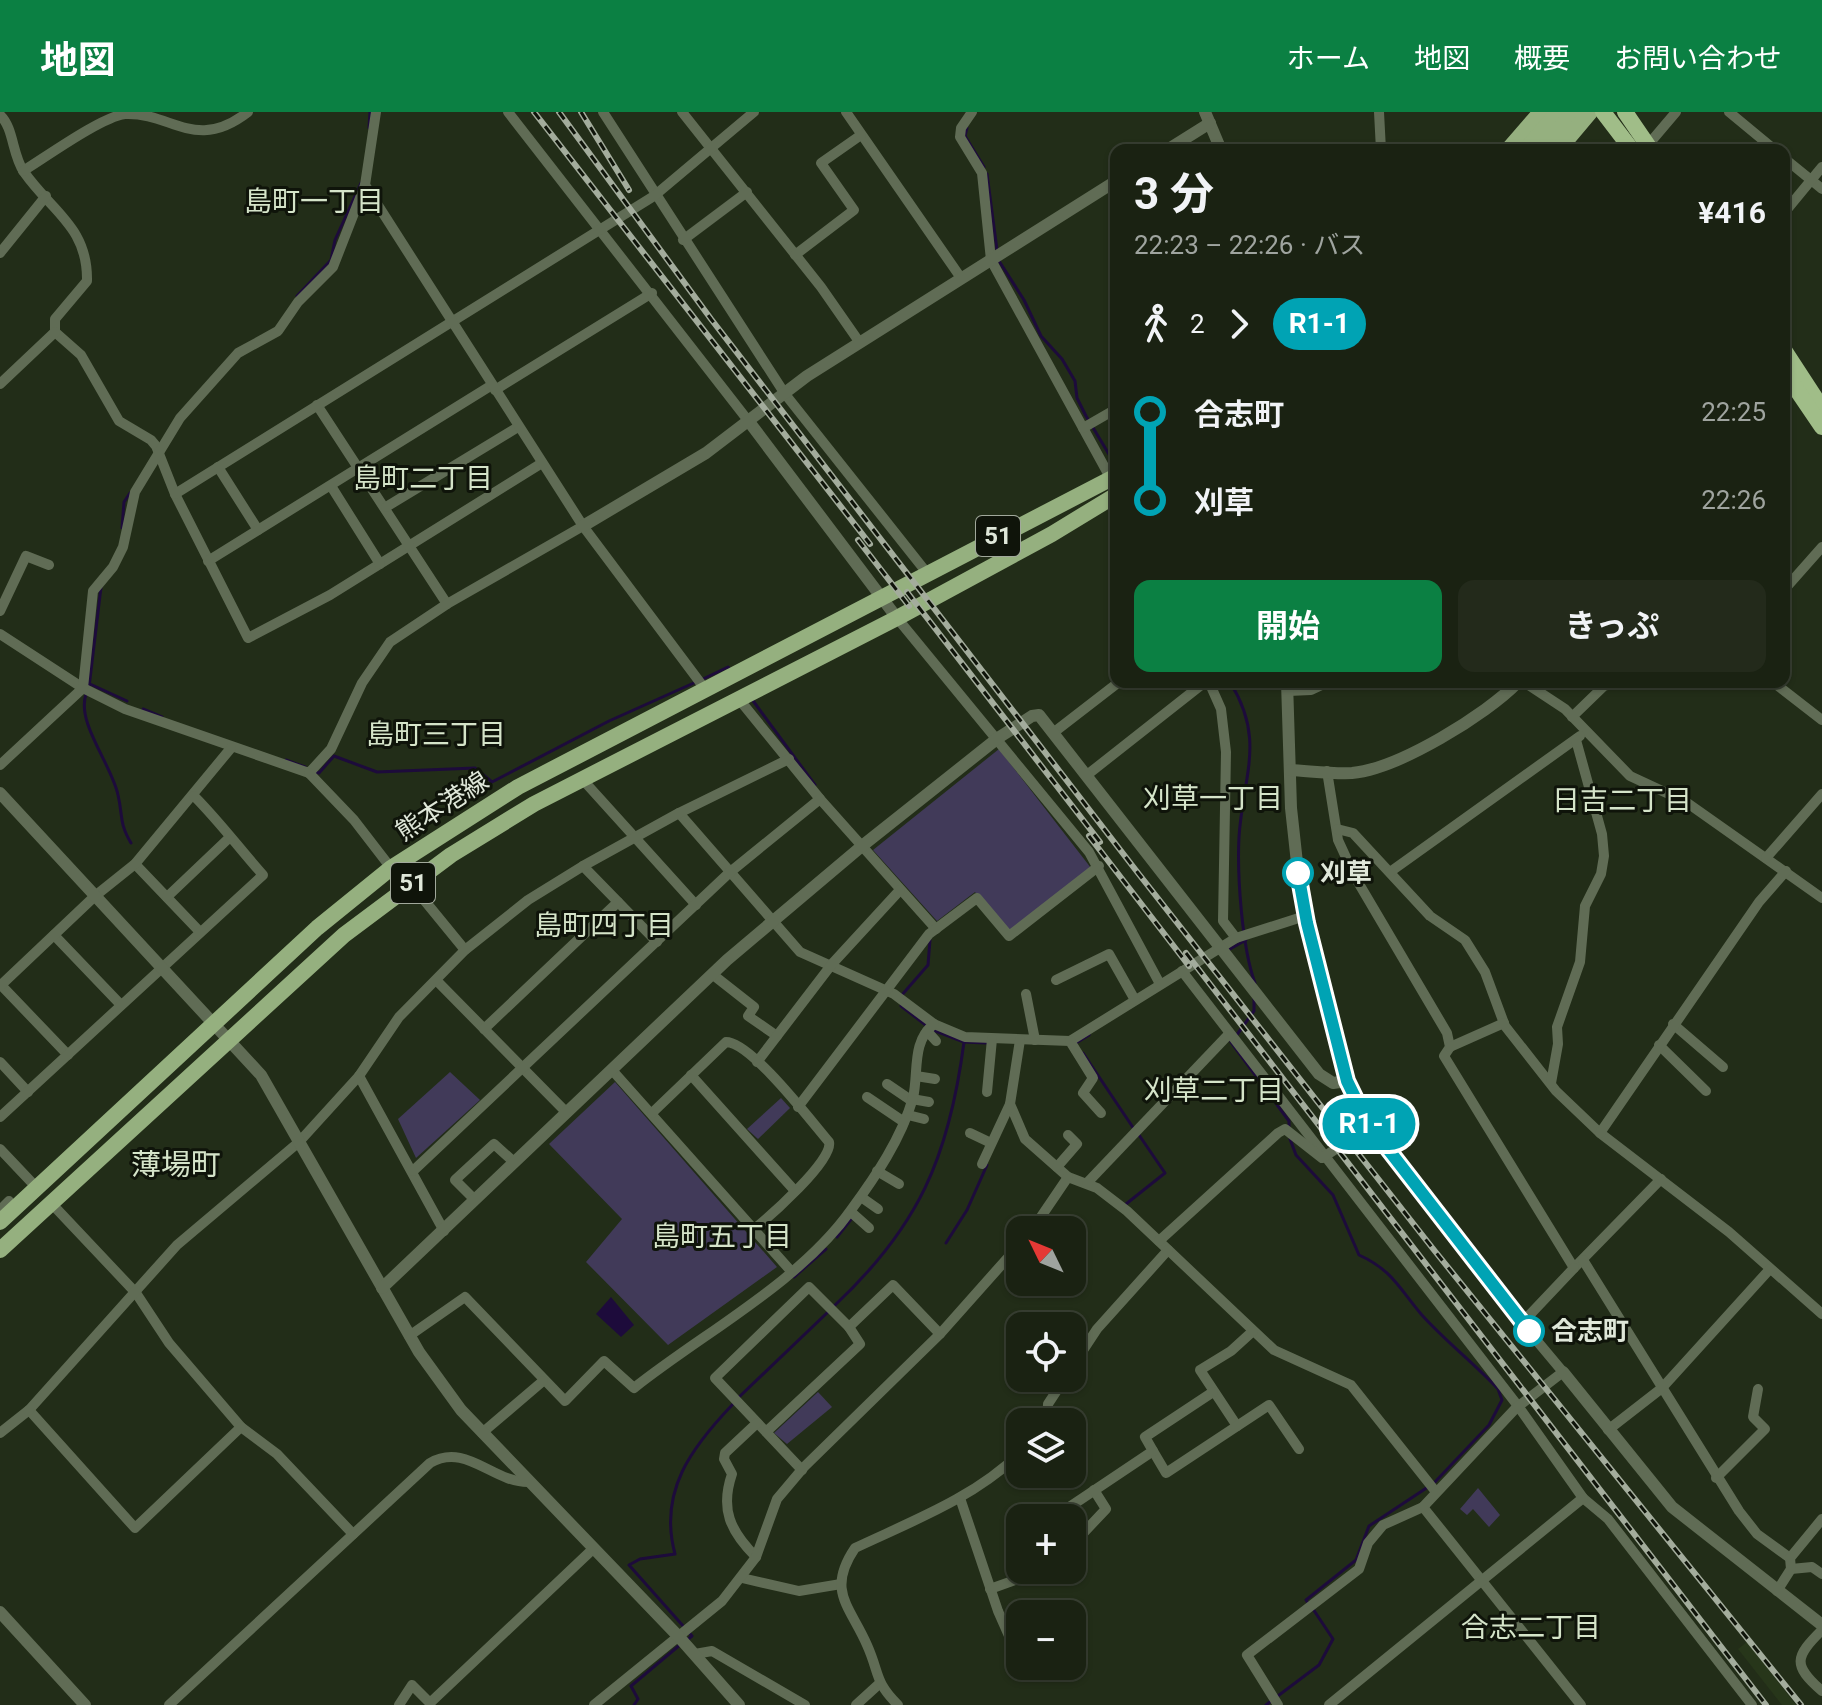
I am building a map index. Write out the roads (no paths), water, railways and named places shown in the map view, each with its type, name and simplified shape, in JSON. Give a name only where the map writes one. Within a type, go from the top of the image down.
[{"type":"highway","points":[[1603,112],[1639,144]]},
{"type":"highway","points":[[1625,112],[1642,144]]},
{"type":"highway","points":[[1790,366],[1822,408]]},
{"type":"highway","points":[[1790,369],[1822,427]]},
{"type":"main road","points":[[1513,144],[1541,112]]},
{"type":"main road","points":[[1531,144],[1558,112]]},
{"type":"main road","points":[[1547,144],[1574,112]]},
{"type":"main road","points":[[1563,144],[1590,112]]},
{"type":"main road","name":"熊本港線","points":[[0,1222],[317,928],[391,868],[518,787],[881,596],[1110,485]]},
{"type":"main road","name":"熊本港線","points":[[1052,534],[1110,486]]},
{"type":"main road","name":"熊本港線","points":[[0,1250],[232,1041],[344,935],[411,884],[492,829],[1052,534],[1110,508]]},
{"type":"street","points":[[23,171],[122,114],[148,113],[187,128],[209,129],[229,124],[248,112]]},
{"type":"street","points":[[0,765],[83,688],[93,591],[113,567],[123,547],[129,508],[157,450],[180,418],[210,388],[231,360],[278,331],[298,302],[333,267],[365,185],[376,112]]},
{"type":"street","points":[[508,112],[652,293],[897,618],[998,738],[1099,866],[1160,984]]},
{"type":"street","points":[[603,112],[654,196],[785,394],[927,573]]},
{"type":"street","points":[[682,112],[712,146],[860,343]]},
{"type":"street","points":[[175,494],[603,230],[654,196],[754,112]]},
{"type":"street","points":[[846,112],[961,278]]},
{"type":"street","points":[[972,112],[961,128],[960,137],[982,173],[991,260],[1110,476]]},
{"type":"street","points":[[1379,112],[1381,144]]},
{"type":"street","points":[[1648,144],[1676,112]]},
{"type":"street","points":[[1729,112],[1768,144]]},
{"type":"street","points":[[0,115],[23,171],[81,238],[88,262],[87,281],[55,319],[55,332],[0,384]]},
{"type":"street","points":[[1175,144],[1208,118],[1219,144]]},
{"type":"street","points":[[795,255],[854,210],[821,163],[861,135]]},
{"type":"street","points":[[1790,163],[1822,189]]},
{"type":"street","points":[[1790,206],[1822,167]]},
{"type":"street","points":[[365,185],[583,526],[705,689]]},
{"type":"street","points":[[309,773],[331,749],[362,683],[390,642],[447,604],[583,526],[750,423],[785,394],[860,343],[1110,185]]},
{"type":"street","points":[[683,240],[747,192]]},
{"type":"street","points":[[0,253],[46,196]]},
{"type":"street","points":[[208,561],[652,293]]},
{"type":"street","points":[[55,332],[81,355],[119,421],[151,440],[248,638],[330,595],[542,463]]},
{"type":"street","points":[[317,405],[447,604]]},
{"type":"street","points":[[1083,428],[1110,412]]},
{"type":"street","points":[[386,507],[518,427]]},
{"type":"street","points":[[218,467],[258,530]]},
{"type":"street","points":[[331,486],[380,564]]},
{"type":"street","points":[[1790,583],[1822,547]]},
{"type":"street","points":[[0,611],[26,556],[49,565]]},
{"type":"street","points":[[0,634],[83,688],[125,709],[309,773],[354,820],[391,868]]},
{"type":"street","points":[[1053,733],[1111,688]]},
{"type":"street","points":[[1087,775],[1199,688]]},
{"type":"street","points":[[1210,688],[1221,709],[1226,752],[1223,921],[1236,938]]},
{"type":"street","points":[[1287,688],[1291,808],[1305,916],[1347,1081],[1367,1122],[1522,1323],[1672,1507],[1822,1628],[1799,1660],[1800,1670],[1822,1691]]},
{"type":"street","points":[[1290,770],[1351,773],[1387,762],[1481,714],[1514,688]]},
{"type":"street","points":[[1530,688],[1572,717],[1580,735],[1604,856],[1601,874],[1585,906],[1580,962],[1557,1027],[1558,1044],[1551,1083]]},
{"type":"street","points":[[1572,717],[1602,688]]},
{"type":"street","points":[[1781,688],[1822,720]]},
{"type":"street","points":[[738,698],[820,799],[936,929]]},
{"type":"street","points":[[382,1288],[712,974],[772,921],[998,738],[1039,715],[1319,1074],[1333,1083],[1347,1081]]},
{"type":"street","points":[[1580,735],[1630,776],[1686,802],[1822,898]]},
{"type":"street","points":[[1390,872],[1580,735]]},
{"type":"street","points":[[68,1055],[0,985],[95,896],[135,864],[231,748]]},
{"type":"street","points":[[0,1433],[29,1410],[177,1245],[299,1142],[359,1076],[399,1017],[465,950],[528,900],[583,866],[679,813],[789,759]]},
{"type":"street","points":[[1327,771],[1338,840],[1355,877],[1447,1033],[1450,1047]]},
{"type":"street","points":[[583,780],[696,905]]},
{"type":"street","points":[[0,793],[261,1075],[409,1336],[445,1389],[482,1433],[679,1637],[739,1705]]},
{"type":"street","points":[[1766,858],[1822,794]]},
{"type":"street","points":[[0,1117],[263,875],[229,838],[221,823],[194,796]]},
{"type":"street","points":[[413,1171],[729,873],[820,799]]},
{"type":"street","points":[[679,813],[800,952],[886,990],[930,1027],[965,1037],[1070,1041],[1236,938],[1305,916]]},
{"type":"street","points":[[1337,829],[1353,833],[1430,916],[1465,940],[1485,972],[1504,1023],[1551,1083],[1600,1133],[1661,1179],[1822,1314]]},
{"type":"street","points":[[167,897],[229,838]]},
{"type":"street","points":[[135,864],[200,932]]},
{"type":"street","points":[[583,866],[657,942]]},
{"type":"street","points":[[798,1107],[936,929],[977,898],[1009,936],[1099,866]]},
{"type":"street","points":[[1600,1133],[1759,902],[1786,871]]},
{"type":"street","points":[[411,884],[465,950]]},
{"type":"street","points":[[757,1062],[832,964],[900,890]]},
{"type":"street","points":[[484,1029],[618,902]]},
{"type":"street","points":[[54,935],[121,1005]]},
{"type":"street","points":[[1056,980],[1109,954],[1135,1000]]},
{"type":"street","points":[[1182,971],[1518,1406],[1583,1498],[1608,1519],[1752,1705]]},
{"type":"street","points":[[712,974],[754,1007],[748,1016],[777,1036]]},
{"type":"street","points":[[437,981],[567,1113]]},
{"type":"street","points":[[1026,994],[1035,1040]]},
{"type":"street","points":[[1504,1023],[1450,1047],[1444,1056],[1662,1388],[1716,1478],[1757,1534],[1790,1564],[1812,1567],[1822,1574]]},
{"type":"street","points":[[1673,1024],[1723,1067]]},
{"type":"street","points":[[930,1027],[936,1041]]},
{"type":"street","points":[[409,1336],[465,1297],[565,1401],[604,1361],[634,1388],[791,1271],[851,1212],[906,1118],[912,1100],[919,1044],[930,1027]]},
{"type":"street","points":[[1087,1183],[1229,1034]]},
{"type":"street","points":[[987,1092],[992,1039]]},
{"type":"street","points":[[982,1164],[1010,1104],[1020,1040]]},
{"type":"street","points":[[1070,1041],[1093,1078],[1083,1093],[1101,1113]]},
{"type":"street","points":[[652,1113],[726,1042],[734,1042],[757,1062],[798,1107],[831,1147],[795,1191],[753,1230]]},
{"type":"street","points":[[1659,1045],[1706,1091]]},
{"type":"street","points":[[0,1062],[28,1092]]},
{"type":"street","points":[[612,1070],[791,1271]]},
{"type":"street","points":[[691,1075],[795,1191]]},
{"type":"street","points":[[359,1076],[444,1231]]},
{"type":"street","points":[[916,1076],[935,1079]]},
{"type":"street","points":[[887,1084],[912,1100],[929,1102]]},
{"type":"street","points":[[867,1097],[906,1118],[924,1119]]},
{"type":"street","points":[[1010,1104],[1020,1132],[1057,1167],[1068,1177],[1087,1183],[1127,1211],[1253,1331],[1288,1358],[1338,1376],[1351,1385],[1436,1492]]},
{"type":"street","points":[[1159,1241],[1285,1129],[1322,1158],[1354,1137]]},
{"type":"street","points":[[970,1133],[991,1143]]},
{"type":"street","points":[[1057,1167],[1077,1144],[1068,1135]]},
{"type":"street","points":[[475,1200],[455,1180],[494,1144],[514,1162]]},
{"type":"street","points":[[0,1149],[136,1293],[169,1343],[241,1427],[277,1454],[353,1534]]},
{"type":"street","points":[[877,1171],[899,1184]]},
{"type":"street","points":[[1042,1216],[1068,1177]]},
{"type":"street","points":[[1522,1323],[1661,1179]]},
{"type":"street","points":[[861,1197],[878,1209]]},
{"type":"street","points":[[0,1210],[9,1201]]},
{"type":"street","points":[[851,1212],[869,1228]]},
{"type":"street","points":[[1086,1346],[1097,1329],[1168,1250]]},
{"type":"street","points":[[594,1705],[679,1637],[742,1578],[756,1557],[775,1500],[940,1334],[1006,1260]]},
{"type":"street","points":[[1608,1430],[1662,1388],[1770,1269]]},
{"type":"street","points":[[849,1327],[893,1285],[940,1334]]},
{"type":"street","points":[[766,1432],[860,1344],[849,1327],[809,1287],[715,1378],[757,1423],[802,1470]]},
{"type":"street","points":[[1237,1426],[1200,1370],[1231,1351],[1253,1331]]},
{"type":"street","points":[[1277,1705],[1247,1655],[1359,1569],[1368,1543],[1383,1525],[1423,1507],[1518,1406],[1563,1372]]},
{"type":"street","points":[[482,1433],[543,1381]]},
{"type":"street","points":[[1716,1478],[1765,1429],[1753,1417],[1758,1389]]},
{"type":"street","points":[[1213,1392],[1145,1437],[1166,1473],[1269,1405],[1299,1449]]},
{"type":"street","points":[[29,1410],[135,1528],[241,1427]]},
{"type":"street","points":[[756,1557],[731,1526],[725,1493],[732,1474],[724,1459],[725,1453],[757,1423]]},
{"type":"street","points":[[1074,1504],[1153,1451]]},
{"type":"street","points":[[169,1705],[430,1463],[449,1455],[465,1458],[502,1477],[529,1482]]},
{"type":"street","points":[[898,1705],[879,1684],[867,1645],[850,1616],[841,1584],[844,1565],[855,1548],[960,1498],[1006,1467]]},
{"type":"street","points":[[1086,1530],[1106,1509],[1094,1490]]},
{"type":"street","points":[[960,1498],[1006,1628]]},
{"type":"street","points":[[1329,1705],[1583,1498]]},
{"type":"street","points":[[1423,1507],[1581,1705]]},
{"type":"street","points":[[1777,1591],[1790,1564],[1822,1519]]},
{"type":"street","points":[[399,1705],[412,1685],[430,1703],[594,1548]]},
{"type":"street","points":[[742,1578],[799,1591],[841,1584]]},
{"type":"street","points":[[990,1589],[1006,1583]]},
{"type":"street","points":[[0,1612],[85,1705]]},
{"type":"street","points":[[695,1654],[712,1651],[805,1705]]},
{"type":"street","points":[[856,1705],[879,1684]]},
{"type":"waterway","points":[[369,128],[370,112]]},
{"type":"waterway","points":[[967,128],[965,136],[984,167]]},
{"type":"waterway","points":[[987,174],[997,250]]},
{"type":"waterway","points":[[297,296],[331,260],[335,240],[361,183]]},
{"type":"waterway","points":[[999,261],[1024,300],[1041,336],[1062,359],[1075,381],[1077,398],[1110,456]]},
{"type":"waterway","points":[[122,528],[124,502],[130,493]]},
{"type":"waterway","points":[[89,687],[101,587]]},
{"type":"waterway","points":[[703,679],[728,667],[731,671]]},
{"type":"waterway","points":[[316,772],[319,773],[334,756],[377,772],[475,768],[492,782],[609,721],[696,682]]},
{"type":"waterway","points":[[90,684],[127,701]]},
{"type":"waterway","points":[[1233,688],[1241,703],[1250,740],[1239,837],[1239,871],[1241,911],[1255,983]]},
{"type":"waterway","points":[[86,694],[86,718],[114,783],[123,825],[131,843]]},
{"type":"waterway","points":[[751,698],[815,785]]},
{"type":"waterway","points":[[143,709],[162,717]]},
{"type":"waterway","points":[[286,760],[305,767]]},
{"type":"waterway","points":[[901,996],[928,965],[930,940]]},
{"type":"waterway","points":[[1230,949],[1246,940]]},
{"type":"waterway","points":[[1236,1036],[1254,1011],[1254,998]]},
{"type":"waterway","points":[[901,1006],[927,1026]]},
{"type":"waterway","points":[[833,1307],[888,1248],[925,1188],[939,1155],[958,1083],[964,1042],[933,1030]]},
{"type":"waterway","points":[[1076,1043],[1089,1035]]},
{"type":"waterway","points":[[964,1042],[986,1043]]},
{"type":"waterway","points":[[1231,1042],[1289,1121],[1289,1127]]},
{"type":"waterway","points":[[1083,1053],[1134,1129]]},
{"type":"waterway","points":[[1126,1204],[1165,1173],[1139,1135]]},
{"type":"waterway","points":[[1290,1139],[1296,1155],[1333,1195],[1359,1255],[1387,1273],[1430,1324],[1498,1389],[1502,1400],[1489,1425],[1434,1483]]},
{"type":"waterway","points":[[946,1243],[967,1210],[987,1165]]},
{"type":"waterway","points":[[837,1237],[852,1218]]},
{"type":"waterway","points":[[794,1277],[826,1249]]},
{"type":"waterway","points":[[738,1398],[828,1312]]},
{"type":"waterway","points":[[687,1640],[692,1636],[629,1565],[640,1559],[675,1554],[671,1531],[675,1490],[692,1454],[733,1404]]},
{"type":"waterway","points":[[1308,1603],[1306,1600],[1356,1560],[1369,1526],[1428,1487]]},
{"type":"waterway","points":[[1266,1705],[1319,1665],[1333,1639],[1313,1609]]},
{"type":"waterway","points":[[634,1705],[638,1699],[631,1686],[681,1644]]},
{"type":"railway","points":[[534,112],[870,544]]},
{"type":"railway","points":[[559,112],[711,319],[1138,873],[1434,1250],[1801,1705]]},
{"type":"railway","points":[[581,112],[629,190]]},
{"type":"railway","points":[[858,540],[909,606]]},
{"type":"railway","points":[[907,592],[1100,842]]},
{"type":"railway","points":[[1089,836],[1189,966]]},
{"type":"railway","points":[[1186,953],[1766,1705]]},
{"type":"place","name":"刈草","points":[[1298,873]]},
{"type":"place","name":"合志町","points":[[1529,1331]]},
{"type":"district","name":"島町一丁目","points":[[314,201]]},
{"type":"district","name":"島町二丁目","points":[[423,478]]},
{"type":"district","name":"島町三丁目","points":[[436,734]]},
{"type":"district","name":"刈草一丁目","points":[[1213,798]]},
{"type":"district","name":"日吉二丁目","points":[[1622,800]]},
{"type":"district","name":"島町四丁目","points":[[604,925]]},
{"type":"district","name":"刈草二丁目","points":[[1214,1090]]},
{"type":"district","name":"薄場町","points":[[176,1165]]},
{"type":"district","name":"島町五丁目","points":[[722,1236]]},
{"type":"district","name":"合志二丁目","points":[[1531,1627]]}]
